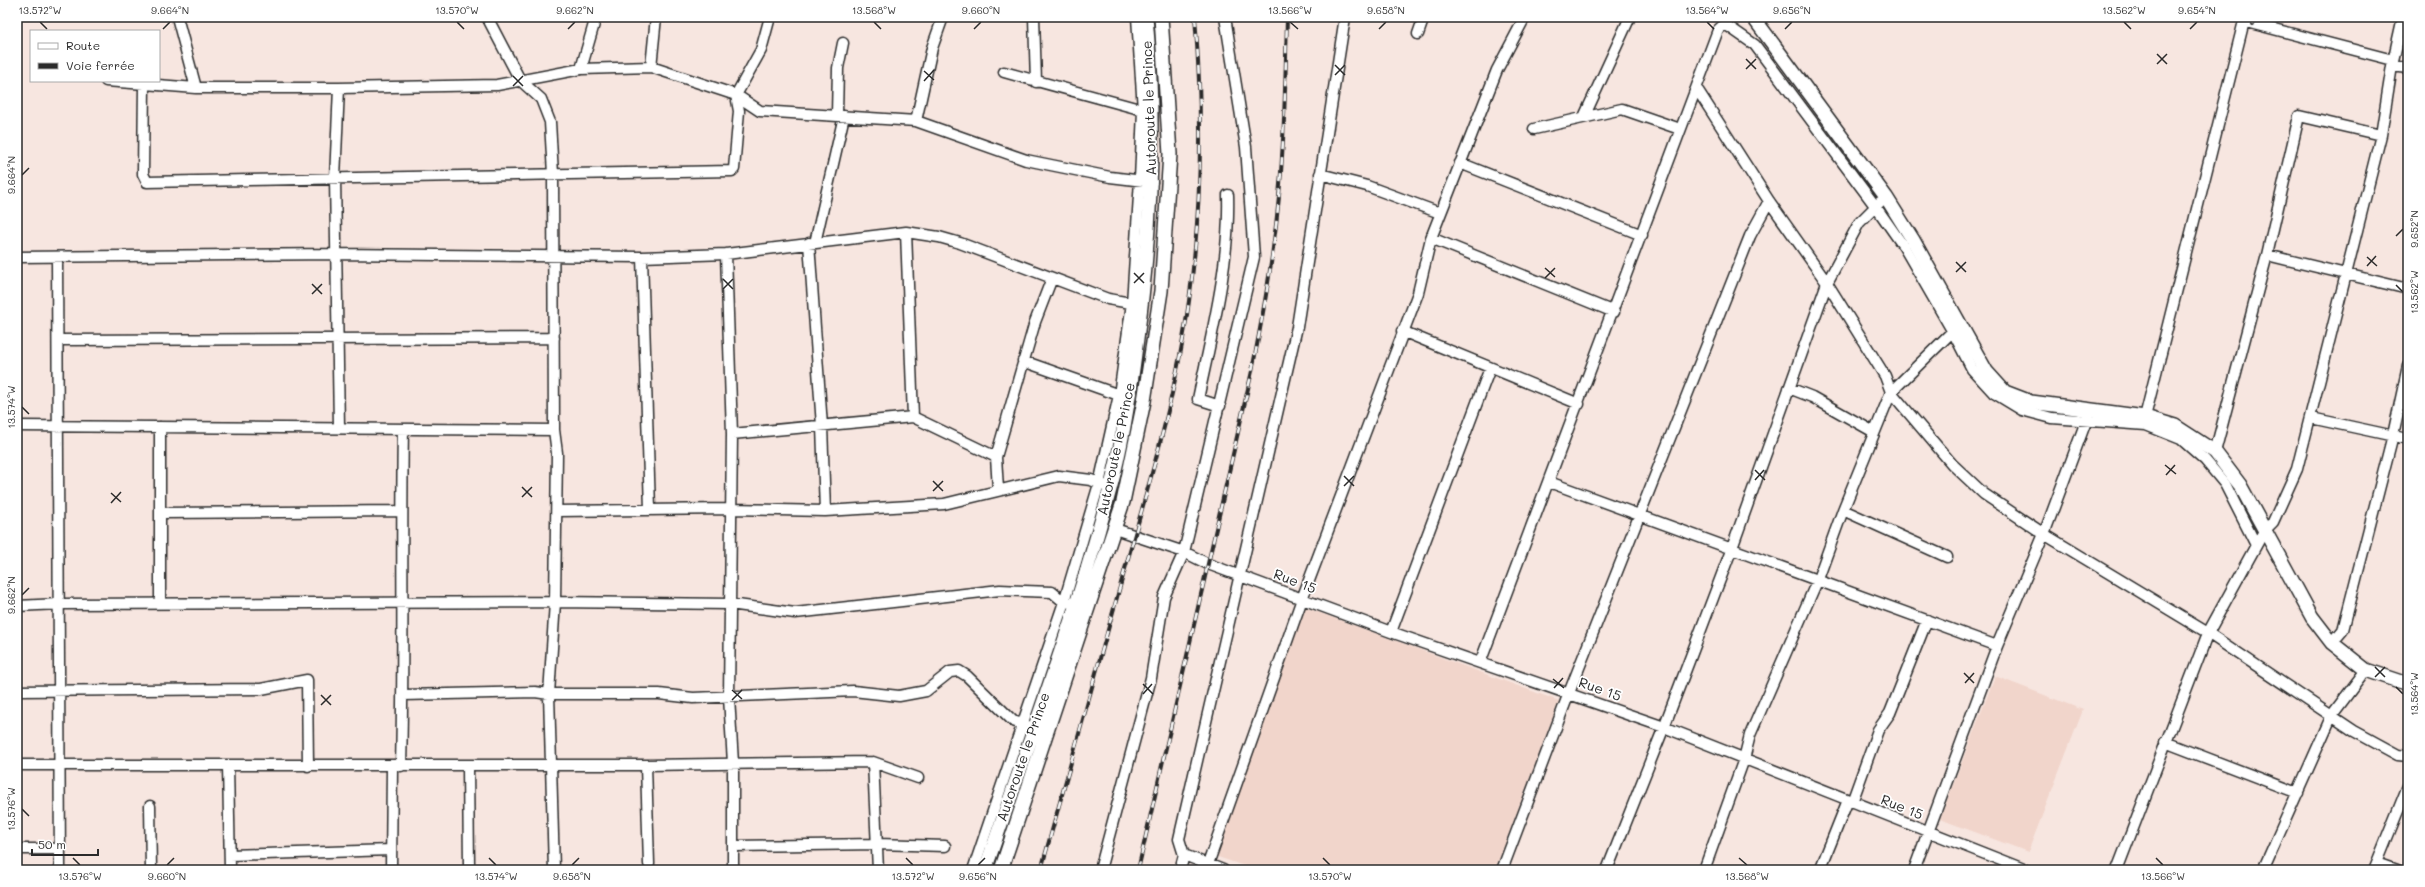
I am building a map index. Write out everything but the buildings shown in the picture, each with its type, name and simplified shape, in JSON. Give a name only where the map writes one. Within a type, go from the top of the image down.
[{"type":"main road","name":"Autoroute le Prince","points":[[985,870],[1028,726],[1069,603],[1105,486],[1129,398],[1146,181],[1149,58],[1146,17]]},
{"type":"main road","name":"Autoroute le Prince","points":[[1001,870],[1123,502],[1144,401],[1161,291],[1170,154],[1161,17]]},
{"type":"main road","points":[[1753,17],[1886,197],[1913,240],[1957,328],[1986,371],[2005,392],[2031,402],[2088,416],[2145,416],[2175,426],[2215,452],[2240,485],[2312,617],[2332,643],[2366,670],[2408,684]]},
{"type":"street","points":[[177,17],[196,88]]},
{"type":"street","points":[[487,17],[520,80],[541,99],[550,122],[553,174],[554,430],[557,453],[555,602],[549,694],[554,870]]},
{"type":"street","points":[[580,69],[596,17]]},
{"type":"street","points":[[651,67],[656,17]]},
{"type":"street","points":[[144,84],[144,174],[146,182],[732,171],[734,169],[739,111],[736,95],[761,50],[770,17]]},
{"type":"street","points":[[916,121],[932,48],[943,17]]},
{"type":"street","points":[[1034,17],[1036,82]]},
{"type":"street","points":[[119,82],[196,88],[340,88],[497,85],[580,69],[651,67],[736,95],[760,111],[916,121],[1026,160],[1110,177],[1146,181],[1137,17]]},
{"type":"street","points":[[1100,870],[1151,678],[1164,597],[1184,552],[1220,406],[1254,257],[1246,147],[1225,17]]},
{"type":"street","points":[[1180,870],[1184,856],[1179,839],[1297,327],[1345,17]]},
{"type":"street","points":[[1418,34],[1424,17]]},
{"type":"street","points":[[1208,864],[1302,598],[1402,331],[1418,293],[1430,238],[1497,70],[1525,17]]},
{"type":"street","points":[[1584,117],[1630,17]]},
{"type":"street","points":[[2117,870],[2164,742],[2208,633],[2264,531],[2273,522],[2297,469],[2347,274],[2380,135],[2392,63],[2403,17]]},
{"type":"street","points":[[2145,416],[2244,19],[2263,22],[2408,68]]},
{"type":"street","points":[[1480,663],[1614,312],[1680,129],[1697,89],[1718,30],[1728,20],[1755,45],[1876,207],[1957,328],[1891,392],[1843,510],[1818,579],[1750,735],[1744,759],[1704,870]]},
{"type":"street","points":[[825,511],[812,243],[841,116],[838,68],[843,43]]},
{"type":"street","points":[[1004,72],[1036,82],[1143,110]]},
{"type":"street","points":[[339,428],[335,178],[340,88]]},
{"type":"street","points":[[1697,89],[1769,201],[1827,283],[1885,376],[1891,392],[1952,464],[1984,494],[2044,534],[2208,633],[2354,731],[2398,754],[2408,756]]},
{"type":"street","points":[[1534,129],[1622,109],[1680,129]]},
{"type":"street","points":[[2215,452],[2267,255],[2299,116],[2380,135]]},
{"type":"street","points":[[1460,163],[1642,235]]},
{"type":"street","points":[[1320,174],[1367,186],[1440,213]]},
{"type":"street","points":[[1220,406],[1198,399],[1223,278],[1229,222],[1228,195]]},
{"type":"street","points":[[1607,870],[1664,727],[1732,548],[1827,283],[1859,223],[1886,197]]},
{"type":"street","points":[[1502,870],[1569,693],[1750,236],[1769,201]]},
{"type":"street","points":[[906,232],[913,417]]},
{"type":"street","points":[[17,258],[336,254],[554,255],[642,258],[726,254],[906,232],[939,237],[960,243],[1108,299],[1137,304],[1119,395],[1105,486],[1059,476],[998,489],[944,504],[825,511],[731,509],[557,511]]},
{"type":"street","points":[[1430,238],[1614,312]]},
{"type":"street","points":[[726,254],[732,434],[728,697],[733,763],[733,870]]},
{"type":"street","points":[[2267,255],[2408,289]]},
{"type":"street","points":[[57,257],[60,870]]},
{"type":"street","points":[[642,258],[650,509]]},
{"type":"street","points":[[998,489],[996,457],[1023,362],[1052,278]]},
{"type":"street","points":[[1402,331],[1579,404]]},
{"type":"street","points":[[58,340],[554,338]]},
{"type":"street","points":[[1023,362],[1119,395]]},
{"type":"street","points":[[2332,643],[2344,630],[2393,435],[2408,366]]},
{"type":"street","points":[[1391,632],[1490,368]]},
{"type":"street","points":[[1789,388],[1812,397],[1874,432]]},
{"type":"street","points":[[1914,870],[1997,646],[2044,534],[2088,416],[2146,425],[2181,440],[2205,460],[2225,484],[2256,545]]},
{"type":"street","points":[[732,434],[913,417],[996,457]]},
{"type":"street","points":[[2311,418],[2408,439]]},
{"type":"street","points":[[17,426],[554,430]]},
{"type":"street","points":[[160,427],[160,604]]},
{"type":"street","points":[[391,870],[396,766],[403,695],[401,511],[403,429]]},
{"type":"street","points":[[1549,482],[1818,579],[1997,646]]},
{"type":"street","points":[[1843,510],[1947,557]]},
{"type":"street","points":[[161,513],[401,511]]},
{"type":"street","name":"Rue 15","points":[[1114,529],[1184,552],[1240,575],[1391,632],[1664,727],[1928,833],[2026,870]]},
{"type":"street","points":[[17,606],[59,604],[555,602],[730,604],[795,612],[1000,590],[1052,592],[1069,603]]},
{"type":"street","points":[[1820,870],[1850,801],[1878,730],[1890,713],[1927,620]]},
{"type":"street","points":[[2263,870],[2332,715],[2366,670]]},
{"type":"street","points":[[403,695],[535,692],[549,694],[659,694],[693,698],[853,691],[899,696],[926,691],[950,672],[959,671],[972,680],[1013,721],[1028,726],[972,870]]},
{"type":"street","points":[[17,691],[261,689],[307,680],[308,766]]},
{"type":"street","points":[[2164,742],[2298,793]]},
{"type":"street","points":[[17,765],[468,766],[872,762],[918,778]]},
{"type":"street","points":[[872,762],[878,870]]},
{"type":"street","points":[[228,765],[230,870]]},
{"type":"street","points":[[646,765],[650,864]]},
{"type":"street","points":[[468,766],[469,867]]},
{"type":"street","points":[[2397,870],[2376,867],[2408,786]]},
{"type":"street","points":[[150,806],[151,870]]},
{"type":"street","points":[[734,846],[877,844],[946,846]]},
{"type":"street","points":[[17,849],[60,849]]},
{"type":"street","points":[[230,855],[391,850]]},
{"type":"street","points":[[1184,856],[1223,870]]},
{"type":"shaded area","points":[[1304,607],[1559,701],[1495,870],[1256,870],[1215,856]]},
{"type":"shaded area","points":[[1995,676],[2083,710],[2028,852],[1940,819]]},
{"type":"railway","points":[[1041,870],[1151,479],[1177,373],[1189,301],[1197,230],[1199,195],[1200,124],[1198,53],[1195,17]]},
{"type":"railway","points":[[1138,870],[1252,371],[1264,310],[1280,191],[1286,75],[1287,17]]},
{"type":"railway","points":[[2253,24],[2255,17]]}]
